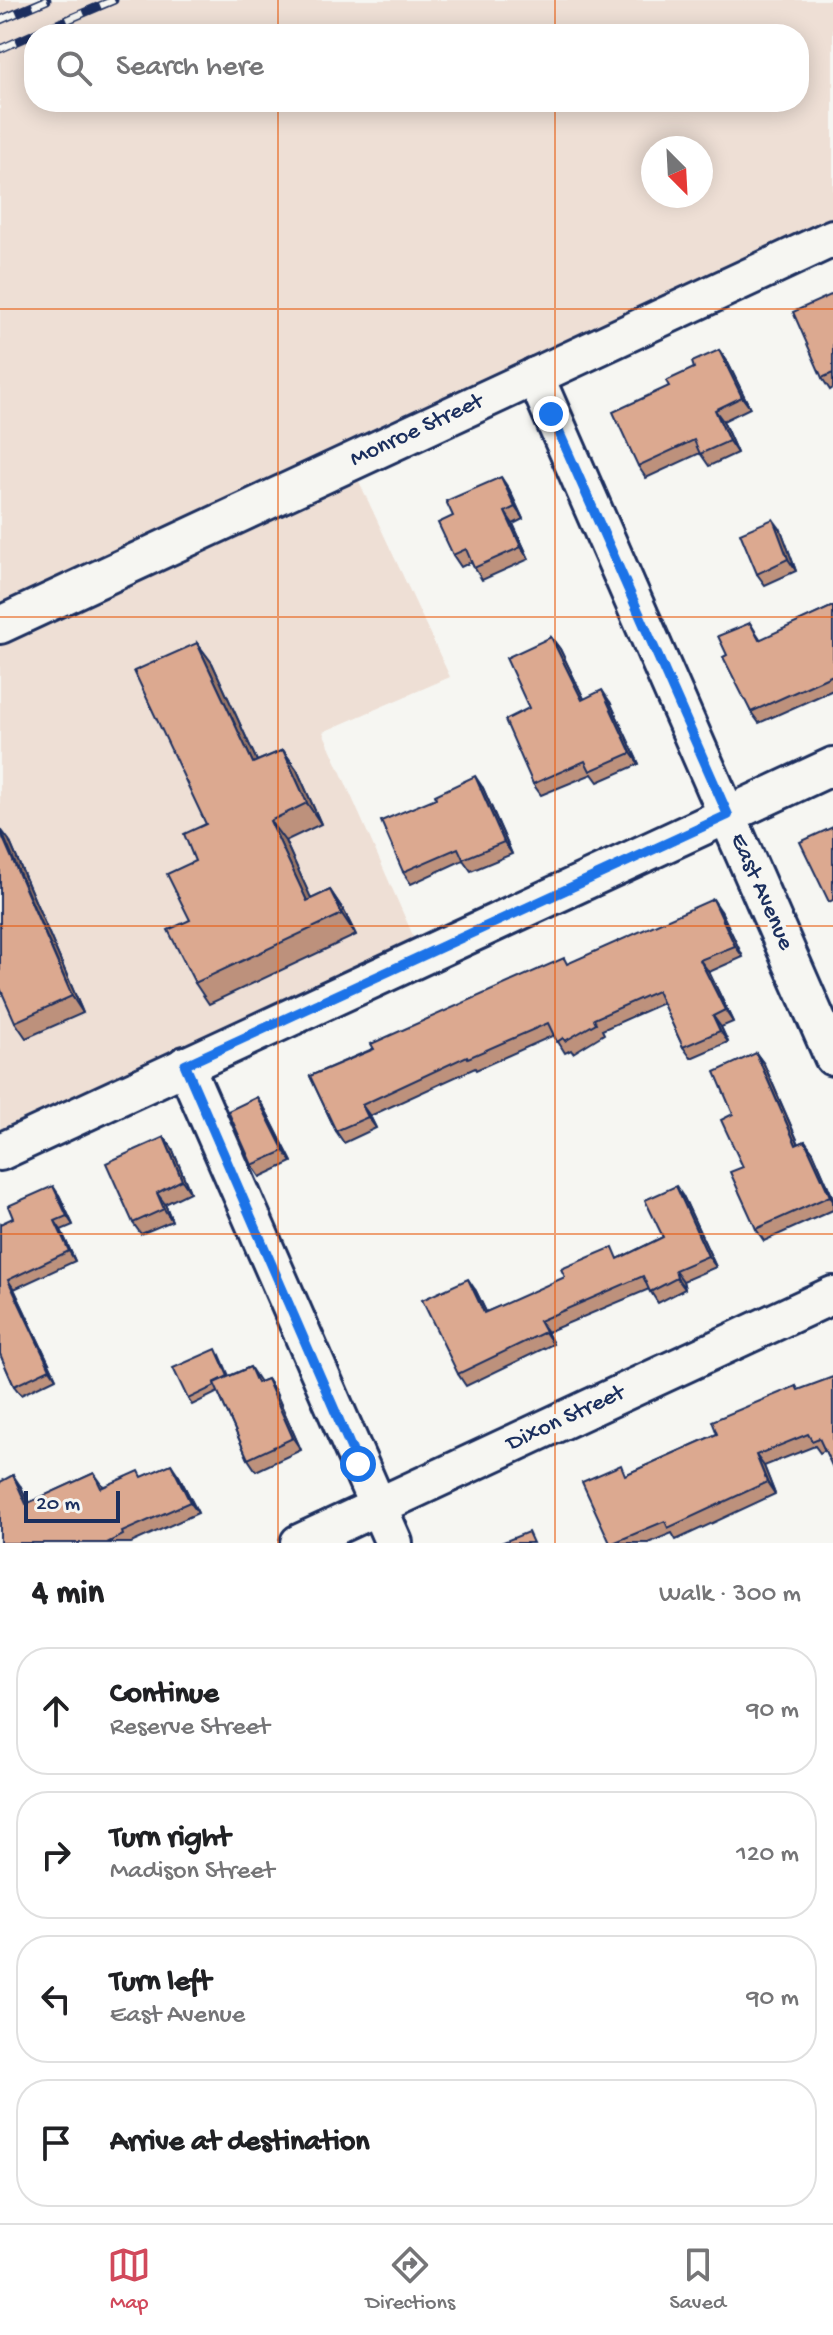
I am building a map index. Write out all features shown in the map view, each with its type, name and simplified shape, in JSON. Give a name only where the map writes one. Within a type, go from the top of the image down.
[{"type":"street","name":"Monroe Street","points":[[1,624],[833,238]]},
{"type":"street","name":"East Avenue","points":[[535,376],[833,1057]]},
{"type":"street","points":[[0,1152],[833,766]]},
{"type":"street","points":[[185,1065],[394,1543]]},
{"type":"street","name":"Dixon Street","points":[[299,1543],[833,1295]]},
{"type":"shaded area","points":[[0,0],[833,0],[833,238],[350,462],[450,677],[323,732],[422,956],[0,1152]]},
{"type":"building","points":[[833,294],[833,373],[822,378],[793,312]]},
{"type":"building","points":[[719,350],[742,397],[715,410],[729,441],[700,454],[694,440],[638,466],[613,412],[669,386],[666,381],[694,368],[692,362]]},
{"type":"building","points":[[501,477],[515,507],[505,512],[521,547],[474,568],[466,549],[453,555],[438,523],[453,516],[446,501]]},
{"type":"building","points":[[773,519],[788,559],[757,574],[740,533]]},
{"type":"building","points":[[833,606],[833,675],[751,712],[723,657],[727,655],[718,636],[750,623],[759,640]]},
{"type":"building","points":[[551,637],[582,700],[602,690],[631,753],[590,771],[585,761],[533,784],[505,720],[529,708],[506,658]]},
{"type":"building","points":[[197,643],[253,763],[283,750],[307,803],[270,821],[307,901],[330,890],[342,914],[195,983],[168,930],[190,920],[167,874],[195,861],[184,834],[206,824],[134,671]]},
{"type":"building","points":[[475,776],[504,842],[463,859],[458,848],[403,872],[381,821],[436,798],[435,795]]},
{"type":"building","points":[[833,827],[833,900],[829,902],[800,842]]},
{"type":"building","points":[[0,831],[72,996],[15,1022],[0,988]]},
{"type":"building","points":[[713,899],[735,946],[700,960],[725,1010],[713,1016],[720,1031],[683,1047],[657,991],[594,1019],[596,1023],[565,1041],[563,1038],[557,1042],[548,1023],[467,1056],[362,1105],[368,1117],[336,1131],[310,1076],[374,1049],[371,1044],[564,958],[567,964]]},
{"type":"building","points":[[756,1053],[796,1145],[805,1141],[830,1196],[756,1229],[730,1172],[743,1167],[721,1120],[733,1114],[715,1072]]},
{"type":"building","points":[[257,1097],[284,1151],[252,1165],[228,1111]]},
{"type":"building","points":[[164,1137],[182,1180],[157,1193],[164,1209],[133,1223],[106,1163]]},
{"type":"building","points":[[53,1186],[67,1216],[55,1221],[69,1251],[8,1280],[50,1369],[14,1386],[0,1354],[0,1224],[13,1218],[8,1206]]},
{"type":"building","points":[[676,1186],[708,1256],[675,1270],[677,1278],[650,1292],[643,1276],[539,1321],[545,1332],[458,1374],[422,1300],[468,1279],[484,1313],[565,1277],[561,1269],[613,1247],[618,1259],[663,1237],[645,1200]]},
{"type":"building","points":[[216,1349],[228,1376],[188,1399],[173,1368]]},
{"type":"building","points":[[250,1367],[257,1383],[267,1379],[293,1438],[248,1459],[214,1383]]},
{"type":"building","points":[[833,1377],[833,1468],[819,1438],[812,1441],[808,1434],[756,1455],[767,1482],[668,1528],[665,1521],[610,1543],[582,1482],[621,1465],[625,1475],[717,1434],[712,1421],[796,1386],[798,1390]]},
{"type":"building","points":[[171,1464],[190,1502],[122,1532],[123,1535],[107,1543],[0,1543],[0,1482],[13,1475],[26,1504],[94,1473],[101,1488],[139,1471],[142,1477]]},
{"type":"building","points":[[528,1532],[533,1543],[501,1543]]},
{"type":"railway","points":[[0,20],[47,0]]},
{"type":"railway","points":[[58,24],[114,0]]},
{"type":"railway","points":[[0,49],[24,38]]},
{"type":"route","points":[[358,1464],[185,1065],[728,815],[551,414]]}]
